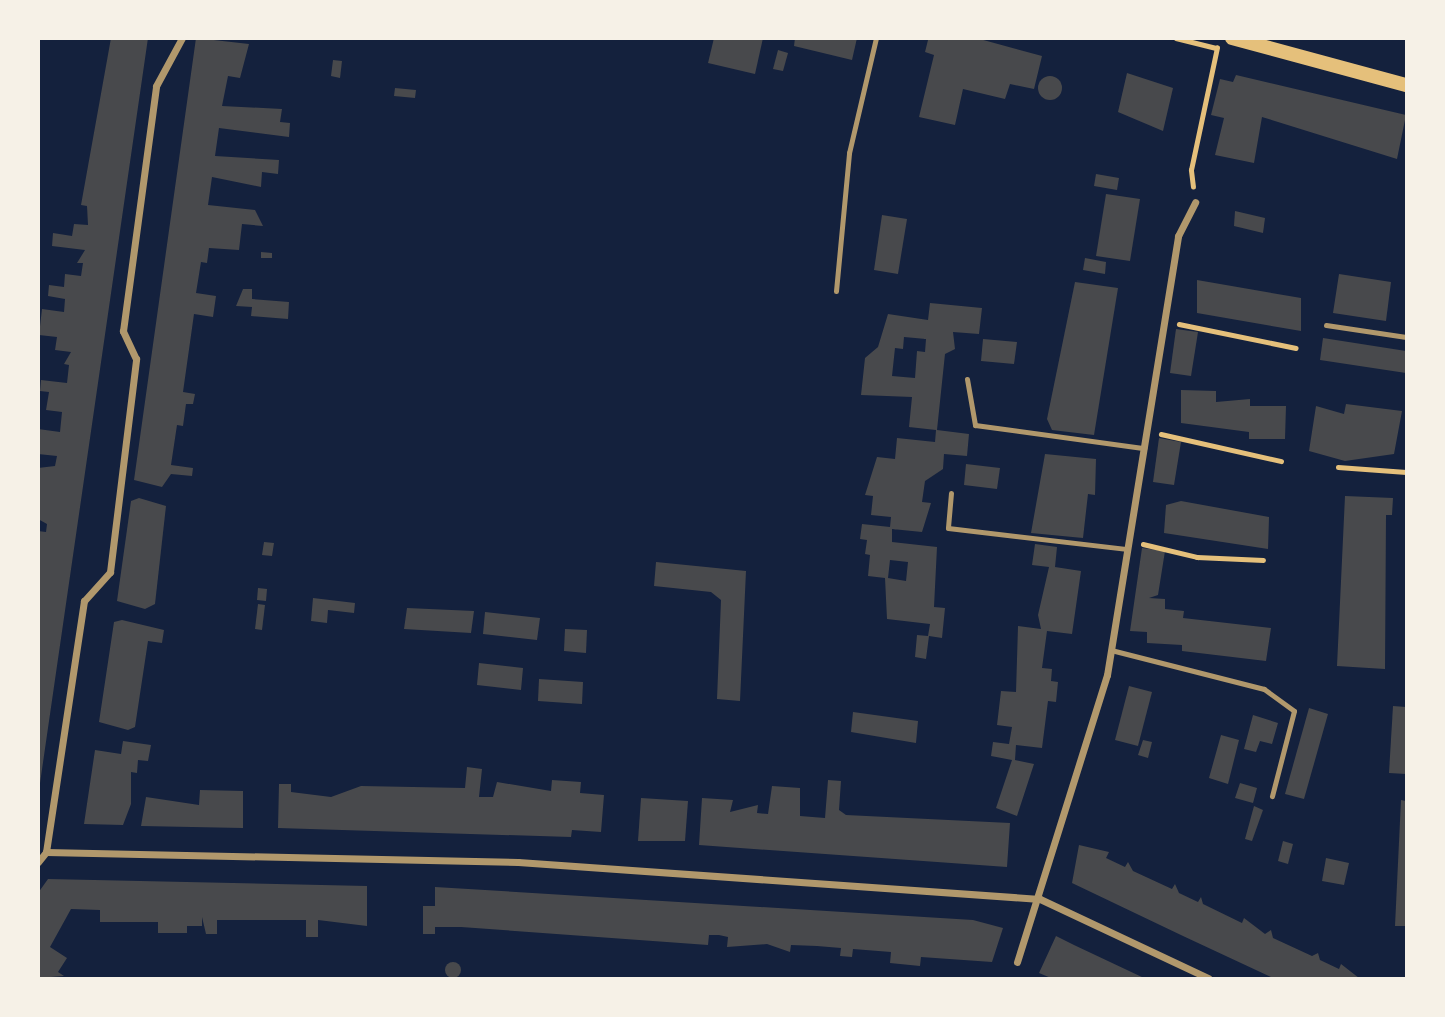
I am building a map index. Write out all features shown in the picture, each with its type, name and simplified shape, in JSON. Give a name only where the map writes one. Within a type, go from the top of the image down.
[{"type":"main road","points":[[1232,38],[1406,85]]},
{"type":"street","points":[[38,862],[46,852],[84,601],[110,572],[136,359],[123,331],[156,86],[182,38]]},
{"type":"street","points":[[1017,961],[1040,899],[1111,650],[1178,236],[1195,202]]},
{"type":"street","points":[[46,852],[518,862],[1040,899],[1208,978]]},
{"type":"lane","points":[[836,291],[849,153],[876,38]]},
{"type":"lane","points":[[1326,325],[1406,337]]},
{"type":"lane","points":[[967,379],[975,425],[1144,448]]},
{"type":"lane","points":[[951,493],[948,528],[1128,545]]},
{"type":"lane","points":[[1111,650],[1264,689],[1294,711],[1272,796]]},
{"type":"path","points":[[1195,202],[1191,170],[1218,38]]},
{"type":"path","points":[[1164,321],[1296,348]]},
{"type":"path","points":[[1147,430],[1281,461]]},
{"type":"path","points":[[1338,467],[1406,472]]},
{"type":"path","points":[[1128,545],[1197,558],[1263,560]]},
{"type":"building","points":[[111,38],[148,38],[38,797],[38,531],[46,532],[47,524],[38,519],[38,468],[55,466],[57,456],[38,454],[38,429],[60,432],[62,412],[46,410],[49,392],[40,391],[41,380],[67,383],[69,365],[64,364],[71,352],[55,350],[57,337],[39,335],[42,309],[64,312],[65,299],[48,296],[49,285],[64,287],[65,274],[81,276],[83,263],[77,263],[85,250],[52,246],[53,233],[72,236],[74,224],[88,225],[87,206],[81,205]]},
{"type":"building","points":[[196,38],[249,44],[240,78],[228,76],[222,106],[282,109],[280,122],[290,123],[289,137],[219,128],[215,156],[279,160],[278,174],[262,172],[261,187],[212,177],[208,205],[255,210],[263,226],[242,224],[239,250],[209,248],[207,263],[201,262],[196,293],[216,296],[213,317],[194,314],[183,392],[195,394],[193,404],[186,404],[183,426],[177,425],[171,465],[193,468],[192,476],[171,474],[162,487],[134,480]]},
{"type":"building","points":[[714,38],[763,38],[755,74],[708,63]]},
{"type":"building","points":[[795,38],[857,38],[852,60],[794,46]]},
{"type":"building","points":[[976,38],[1042,56],[1034,89],[1010,84],[1005,99],[963,89],[955,125],[919,117],[934,55],[925,52],[928,40]]},
{"type":"building","points":[[778,50],[788,53],[783,71],[773,69]]},
{"type":"building","points":[[333,60],[342,61],[340,78],[331,76]]},
{"type":"building","points":[[1127,73],[1173,88],[1163,131],[1118,112]]},
{"type":"building","points":[[1236,75],[1406,115],[1397,159],[1262,117],[1254,163],[1215,155],[1224,118],[1211,115],[1220,79],[1233,82]]},
{"type":"building","points":[[1050,76],[1058,80],[1062,88],[1058,96],[1050,100],[1042,96],[1038,88],[1042,80]]},
{"type":"building","points":[[395,88],[416,90],[415,98],[394,96]]},
{"type":"building","points":[[1096,174],[1119,178],[1117,190],[1094,186]]},
{"type":"building","points":[[1106,194],[1140,199],[1130,261],[1096,256]]},
{"type":"building","points":[[1235,211],[1265,218],[1263,233],[1234,226]]},
{"type":"building","points":[[882,215],[907,219],[898,274],[874,270]]},
{"type":"building","points":[[261,252],[272,253],[272,258],[261,258]]},
{"type":"building","points":[[1085,258],[1106,262],[1105,274],[1083,270]]},
{"type":"building","points":[[1339,274],[1391,282],[1386,321],[1333,313]]},
{"type":"building","points":[[1197,280],[1301,298],[1301,331],[1197,313]]},
{"type":"building","points":[[1075,282],[1118,288],[1094,435],[1052,430],[1047,419]]},
{"type":"building","points":[[243,289],[252,289],[252,299],[289,302],[288,319],[251,316],[252,307],[236,306]]},
{"type":"building","points":[[930,303],[982,308],[979,334],[953,332],[955,349],[945,354],[937,430],[969,434],[967,456],[944,454],[943,469],[925,481],[922,502],[931,503],[922,532],[892,529],[892,542],[937,547],[934,607],[945,608],[942,638],[929,636],[926,659],[915,657],[917,635],[928,636],[930,624],[887,619],[885,578],[868,576],[870,555],[865,554],[867,540],[860,539],[862,524],[890,527],[891,517],[871,515],[873,496],[865,495],[877,457],[895,459],[897,438],[935,442],[936,430],[909,427],[912,397],[861,395],[865,358],[878,347],[888,314],[928,320]],"holes":[[[904,337],[926,339],[925,352],[917,351],[915,378],[892,376],[895,348],[903,349]],[[890,560],[908,562],[906,581],[888,578]]]},
{"type":"building","points":[[1176,329],[1198,332],[1191,376],[1170,373]]},
{"type":"building","points":[[1323,338],[1406,351],[1406,373],[1320,360]]},
{"type":"building","points":[[983,339],[1017,342],[1014,364],[981,361]]},
{"type":"building","points":[[1181,390],[1216,391],[1216,402],[1250,399],[1250,406],[1286,406],[1285,439],[1249,439],[1249,432],[1181,423]]},
{"type":"building","points":[[1346,404],[1402,411],[1394,454],[1345,461],[1309,451],[1316,406],[1344,414]]},
{"type":"building","points":[[1159,438],[1181,442],[1174,485],[1153,482]]},
{"type":"building","points":[[1045,454],[1096,459],[1095,495],[1088,494],[1083,538],[1031,533]]},
{"type":"building","points":[[966,464],[1000,468],[997,489],[964,485]]},
{"type":"building","points":[[1345,496],[1393,498],[1392,515],[1386,515],[1385,669],[1337,666]]},
{"type":"building","points":[[139,498],[166,506],[155,604],[145,609],[117,601],[131,501]]},
{"type":"building","points":[[1181,501],[1269,517],[1268,549],[1164,533],[1166,505]]},
{"type":"building","points":[[264,542],[274,543],[272,556],[262,555]]},
{"type":"building","points":[[1035,544],[1057,547],[1055,567],[1081,571],[1072,634],[1047,631],[1042,668],[1052,669],[1051,681],[1058,682],[1056,702],[1048,701],[1042,748],[1016,745],[1015,760],[1034,764],[1017,816],[996,808],[1012,760],[991,756],[993,742],[1009,744],[1012,727],[997,725],[1001,691],[1016,692],[1018,626],[1041,629],[1038,615],[1049,567],[1032,565]]},
{"type":"building","points":[[1142,548],[1165,551],[1158,595],[1149,598],[1165,599],[1165,609],[1184,611],[1183,618],[1271,628],[1266,661],[1182,651],[1182,645],[1147,643],[1147,632],[1130,631]]},
{"type":"building","points":[[656,562],[746,571],[740,701],[717,699],[721,600],[711,592],[654,586]]},
{"type":"building","points":[[258,588],[267,589],[266,601],[257,600]]},
{"type":"building","points":[[313,598],[355,603],[354,613],[328,610],[327,623],[311,621]]},
{"type":"building","points":[[258,604],[265,605],[262,630],[255,629]]},
{"type":"building","points":[[407,608],[474,611],[471,633],[404,629]]},
{"type":"building","points":[[485,612],[540,618],[537,640],[483,634]]},
{"type":"building","points":[[122,620],[164,630],[162,643],[148,641],[135,727],[128,730],[99,722],[114,622]]},
{"type":"building","points":[[565,629],[587,630],[586,653],[564,651]]},
{"type":"building","points":[[479,663],[523,668],[521,690],[477,685]]},
{"type":"building","points":[[539,679],[583,682],[582,704],[538,701]]},
{"type":"building","points":[[1129,686],[1152,692],[1138,746],[1115,740]]},
{"type":"building","points":[[1393,706],[1406,707],[1406,774],[1389,773]]},
{"type":"building","points":[[1309,708],[1328,714],[1304,799],[1285,794]]},
{"type":"building","points":[[853,712],[918,721],[916,743],[851,732]]},
{"type":"building","points":[[1253,715],[1278,723],[1272,744],[1260,741],[1256,752],[1244,749]]},
{"type":"building","points":[[1221,735],[1239,740],[1228,784],[1209,778]]},
{"type":"building","points":[[1143,740],[1152,742],[1148,758],[1138,755]]},
{"type":"building","points":[[123,741],[151,745],[148,761],[138,760],[137,773],[131,772],[131,804],[123,825],[84,824],[95,750],[121,754]]},
{"type":"building","points":[[467,767],[482,769],[479,797],[493,797],[497,782],[551,791],[552,780],[581,782],[580,793],[604,795],[601,832],[572,830],[571,837],[278,828],[279,784],[291,784],[291,792],[331,797],[361,786],[465,788]]},
{"type":"building","points":[[828,780],[841,781],[839,810],[846,815],[1010,823],[1007,867],[699,845],[702,798],[733,800],[730,812],[758,805],[757,813],[768,814],[772,786],[800,788],[800,816],[825,818]]},
{"type":"building","points":[[1240,783],[1257,788],[1253,803],[1235,798]]},
{"type":"building","points":[[200,790],[243,791],[243,828],[141,826],[146,797],[199,805]]},
{"type":"building","points":[[641,798],[688,801],[685,841],[638,841]]},
{"type":"building","points":[[1401,800],[1406,801],[1406,926],[1395,926]]},
{"type":"building","points":[[1254,806],[1263,810],[1252,841],[1245,839]]},
{"type":"building","points":[[1283,841],[1293,844],[1288,864],[1278,861]]},
{"type":"building","points":[[1079,845],[1109,852],[1106,858],[1125,867],[1128,862],[1133,871],[1172,889],[1175,884],[1179,893],[1198,902],[1201,897],[1203,904],[1242,923],[1244,918],[1265,934],[1271,930],[1273,938],[1312,956],[1318,953],[1320,960],[1339,969],[1341,964],[1359,978],[1273,978],[1183,936],[1072,883]]},
{"type":"building","points":[[1326,858],[1349,863],[1344,885],[1322,881]]},
{"type":"building","points":[[48,879],[367,886],[367,926],[318,920],[318,937],[306,937],[306,920],[217,920],[217,934],[206,934],[202,917],[202,926],[187,926],[187,933],[158,933],[158,922],[100,922],[100,910],[71,909],[50,947],[67,958],[58,972],[64,976],[38,978],[38,893]]},
{"type":"building","points":[[435,887],[973,920],[1003,928],[992,962],[921,957],[920,966],[890,963],[891,952],[853,949],[852,957],[840,956],[841,948],[817,946],[791,945],[790,952],[767,944],[727,947],[728,937],[719,935],[709,935],[708,945],[461,927],[435,927],[435,934],[423,934],[423,906],[435,906]]},
{"type":"building","points":[[1056,936],[1144,978],[1051,978],[1039,973]]},
{"type":"building","points":[[450,962],[456,962],[461,970],[459,976],[450,978],[445,973],[445,967]]}]
